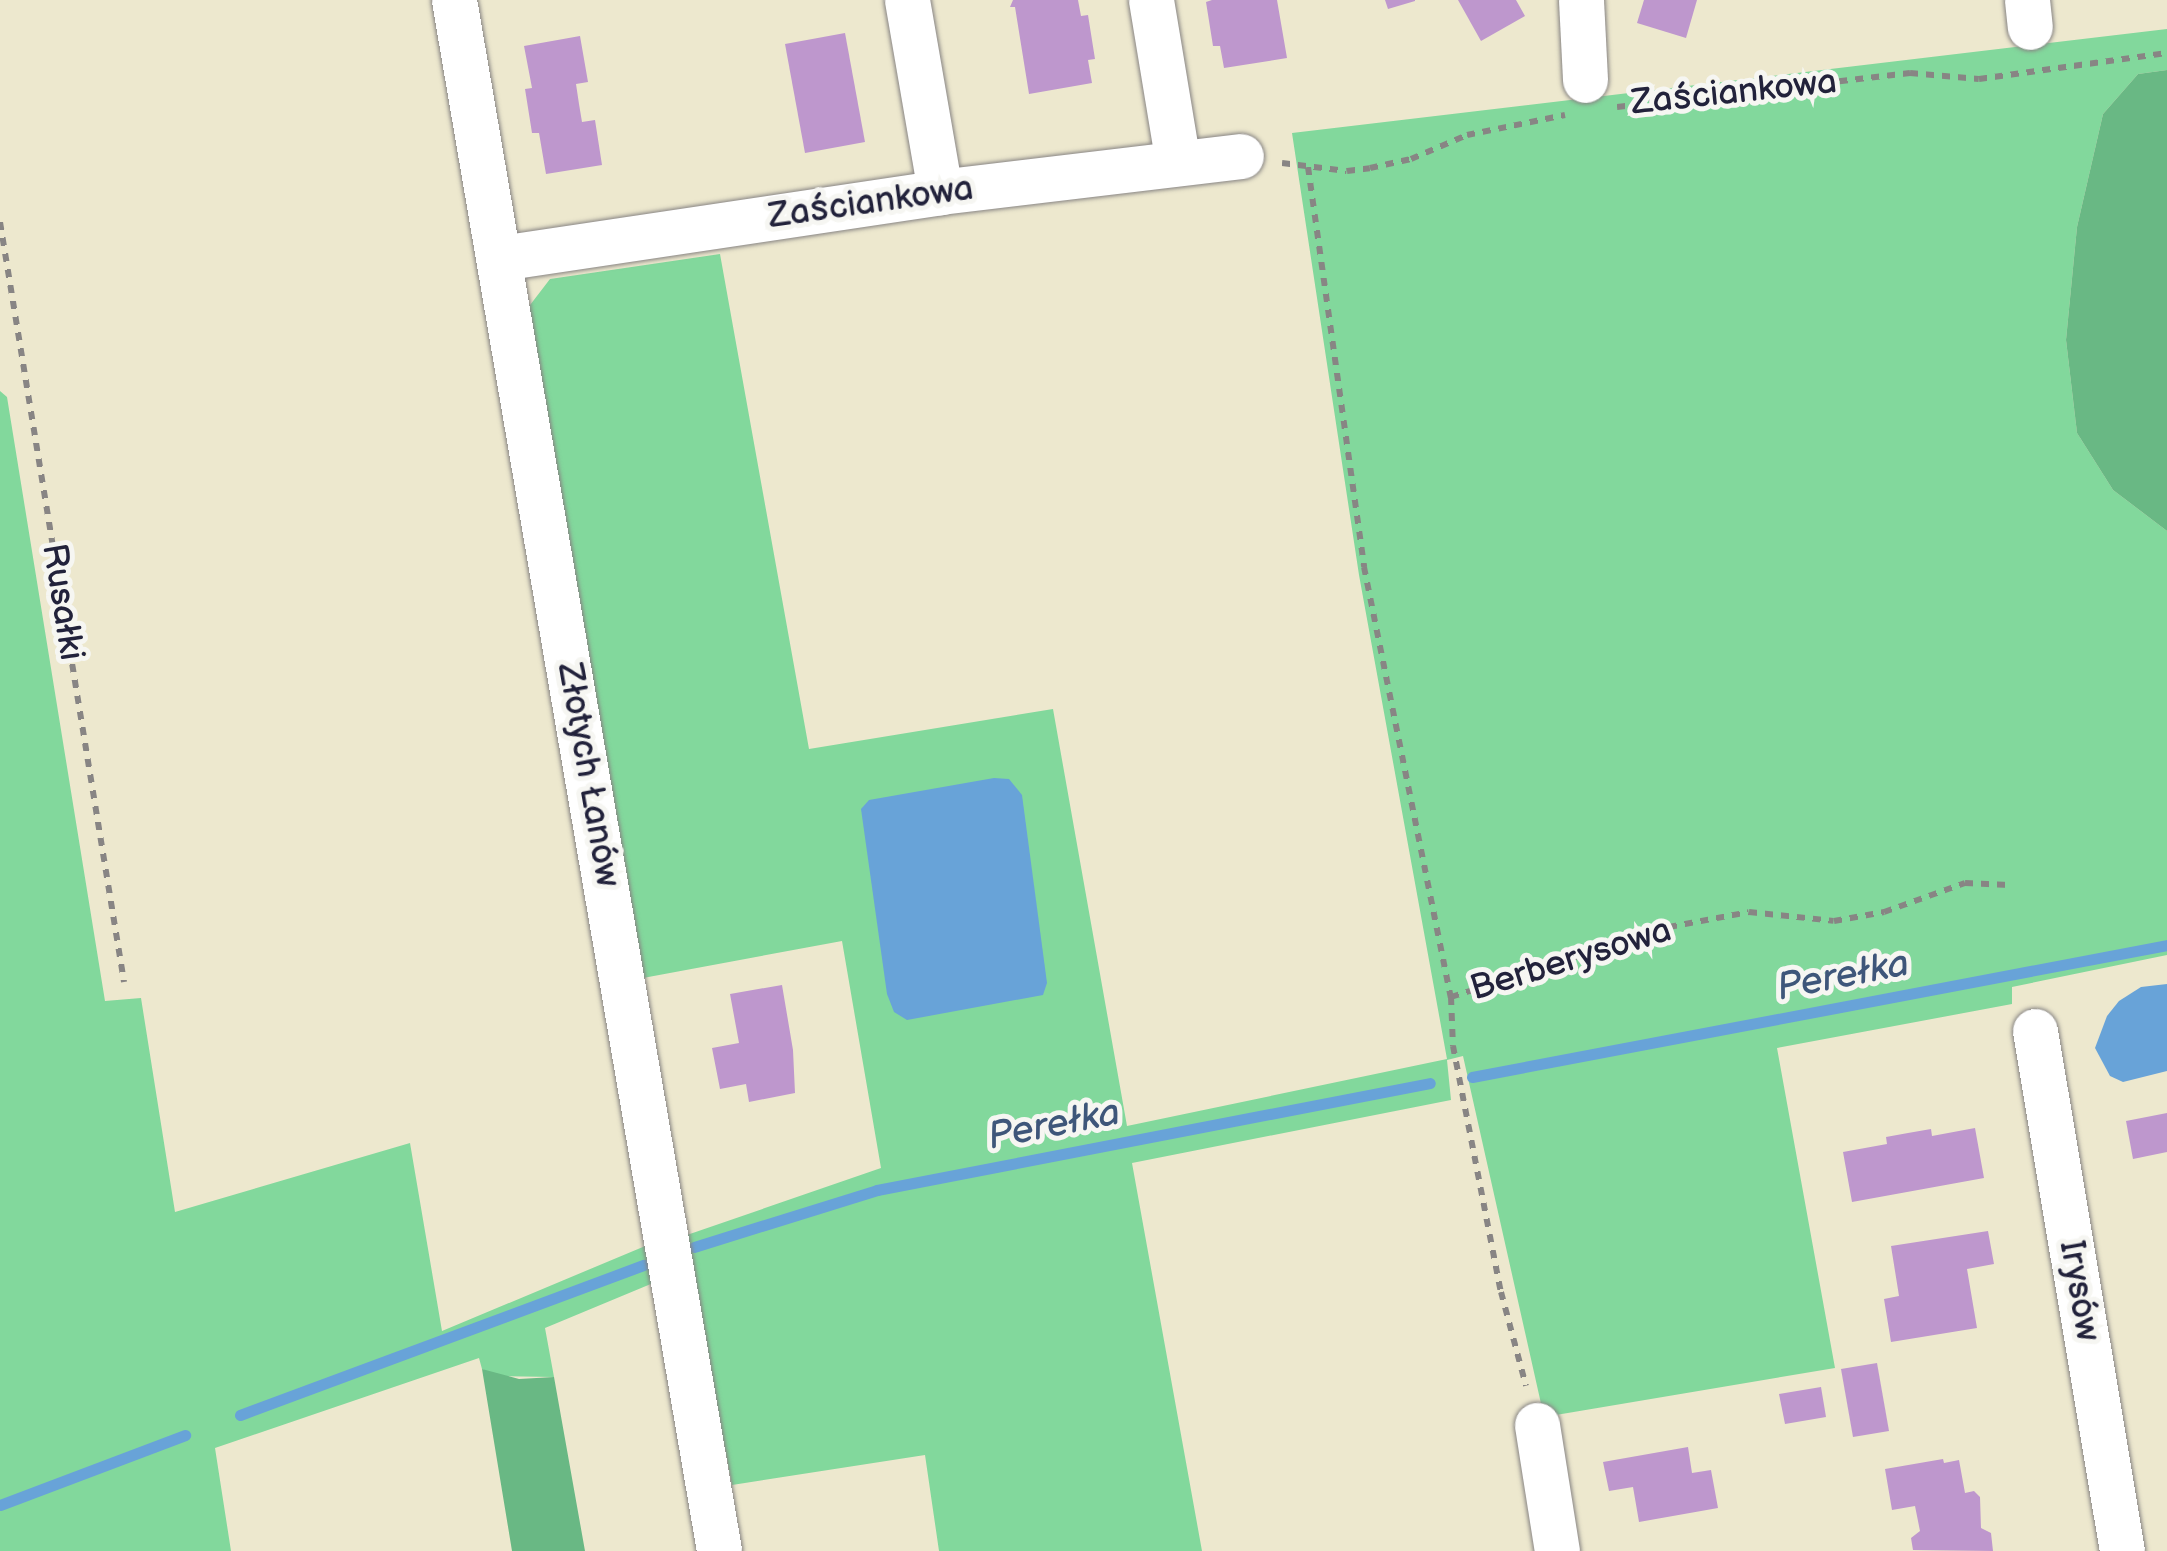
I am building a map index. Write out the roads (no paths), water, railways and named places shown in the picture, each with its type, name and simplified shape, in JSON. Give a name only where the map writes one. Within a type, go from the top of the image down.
[{"type":"street","name":"Złotych Łanów","points":[[454,0],[501,258],[718,1551]]},
{"type":"street","points":[[907,0],[940,192]]},
{"type":"street","points":[[1151,0],[1178,163]]},
{"type":"street","points":[[1581,0],[1588,100]]},
{"type":"street","name":"Zaściankowa","points":[[501,258],[940,192],[1242,156]]},
{"type":"street","name":"Irysów","points":[[2036,1031],[2122,1551]]},
{"type":"street","points":[[1537,1425],[1558,1551]]},
{"type":"water","points":[[994,778],[1009,779],[1022,795],[1047,983],[1043,995],[907,1020],[894,1012],[887,994],[861,809],[869,800]]},
{"type":"water","points":[[2167,984],[2167,1071],[2123,1082],[2110,1076],[2095,1048],[2107,1016],[2119,1001],[2141,987]]},
{"type":"waterway","name":"Perełka","points":[[1472,1077],[2167,945]]},
{"type":"waterway","name":"Perełka","points":[[694,1247],[877,1190],[1430,1083]]},
{"type":"waterway","name":"Perełka","points":[[240,1415],[644,1265]]},
{"type":"waterway","name":"Perełka","points":[[0,1505],[185,1435]]}]
